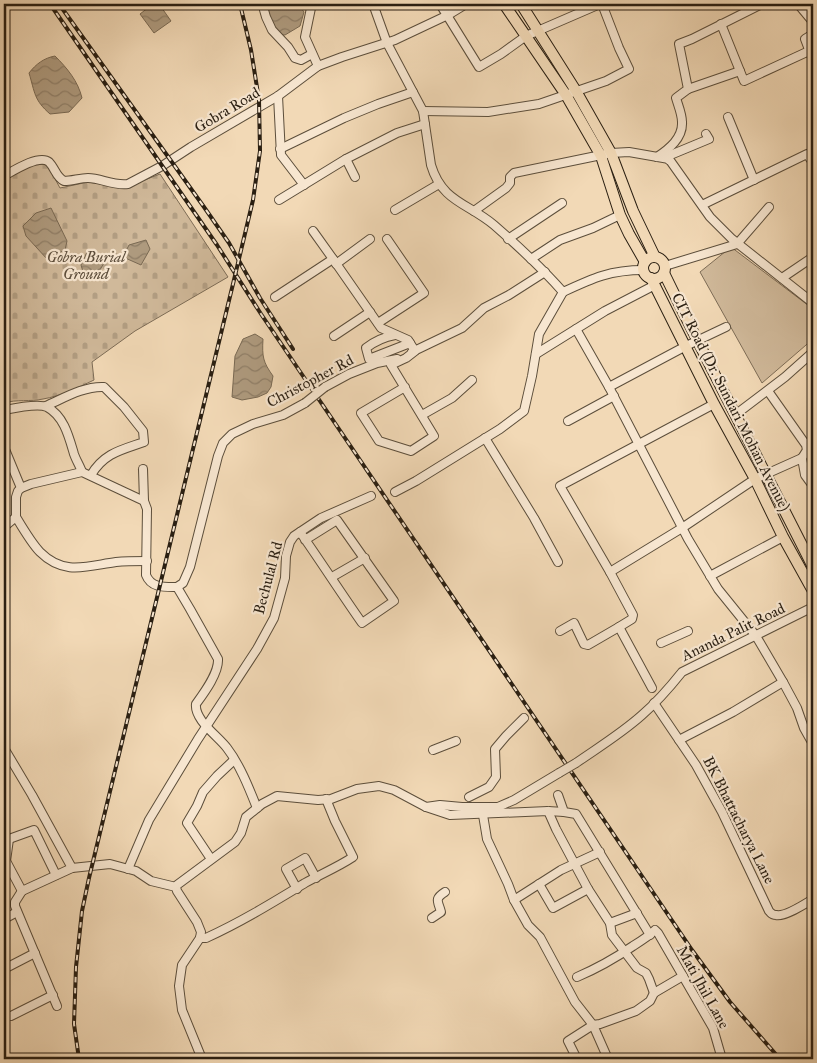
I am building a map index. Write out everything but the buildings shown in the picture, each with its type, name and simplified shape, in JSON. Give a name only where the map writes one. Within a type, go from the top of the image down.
[{"type":"main road","points":[[504,4],[526,36],[571,93]]},
{"type":"main road","points":[[522,4],[539,30],[571,93],[606,154],[633,211],[648,263]]},
{"type":"main road","points":[[606,154],[620,215],[648,263]]},
{"type":"main road","points":[[648,263],[661,260],[664,269],[659,278],[653,282]]},
{"type":"main road","name":"CIT Road (Dr. Sundari Mohan Avenue)","points":[[648,263],[648,276],[653,282],[714,404],[813,591]]},
{"type":"main road","name":"CIT Road (Dr. Sundari Mohan Avenue)","points":[[664,269],[697,341],[813,567]]},
{"type":"street","points":[[265,4],[264,10],[272,30],[288,46],[294,58],[300,60],[312,54]]},
{"type":"street","points":[[310,4],[311,8],[304,37],[318,66]]},
{"type":"street","points":[[373,4],[387,43],[423,111],[431,166],[439,184],[449,195],[492,224],[545,272],[563,292]]},
{"type":"street","points":[[423,111],[488,112],[539,104],[606,82],[629,69],[601,4],[526,36],[479,67],[440,4]]},
{"type":"street","name":"Gobra Road","points":[[4,176],[33,161],[42,160],[47,161],[64,181],[89,178],[122,185],[128,184],[162,166],[210,135],[278,96],[318,66],[387,43],[448,15],[466,4]]},
{"type":"street","points":[[688,90],[679,44],[762,4]]},
{"type":"street","points":[[798,4],[813,22]]},
{"type":"street","points":[[721,24],[744,82],[809,51]]},
{"type":"street","points":[[813,34],[805,39],[813,60]]},
{"type":"street","points":[[657,157],[668,150],[678,138],[682,123],[676,98],[688,90],[740,71]]},
{"type":"street","points":[[280,149],[344,118],[413,92]]},
{"type":"street","points":[[278,96],[280,149],[282,156],[304,185]]},
{"type":"street","points":[[728,117],[754,180]]},
{"type":"street","points":[[279,200],[346,159],[397,133],[425,124]]},
{"type":"street","points":[[669,160],[668,156],[708,139],[706,134]]},
{"type":"street","points":[[474,211],[506,188],[514,172],[606,154],[629,152],[669,160],[710,217],[737,244],[813,303]]},
{"type":"street","points":[[702,205],[807,154],[813,163]]},
{"type":"street","points":[[346,159],[356,177]]},
{"type":"street","points":[[395,210],[439,184]]},
{"type":"street","points":[[508,238],[562,204]]},
{"type":"street","points":[[664,269],[737,244],[769,207]]},
{"type":"street","points":[[531,259],[560,240],[593,228],[620,215]]},
{"type":"street","points":[[314,231],[381,328],[408,340],[415,350],[406,358],[392,364],[434,436],[410,451],[379,441],[361,413],[405,387]]},
{"type":"street","points":[[378,324],[424,293],[387,239]]},
{"type":"street","points":[[275,297],[370,240]]},
{"type":"street","points":[[782,278],[813,257]]},
{"type":"street","points":[[395,492],[500,429],[524,411],[539,334],[563,292],[592,279],[648,263]]},
{"type":"street","name":"Christopher Rd","points":[[176,587],[183,583],[190,566],[218,456],[223,443],[232,434],[253,424],[283,415],[305,403],[325,387],[349,374],[377,363],[400,358],[462,328],[484,308],[509,296],[545,272]]},
{"type":"street","points":[[536,354],[653,282]]},
{"type":"street","points":[[334,336],[370,312]]},
{"type":"street","points":[[609,387],[726,327]]},
{"type":"street","points":[[576,329],[614,396],[682,528],[718,589],[756,636],[797,708],[804,728],[813,744]]},
{"type":"street","points":[[397,335],[384,337],[368,346],[366,348],[369,359],[410,343]]},
{"type":"street","points":[[735,415],[785,378],[813,352]]},
{"type":"street","points":[[422,415],[452,398],[472,380]]},
{"type":"street","points":[[4,410],[23,406],[46,406],[86,389],[104,387],[124,407],[143,431],[144,442],[108,455],[91,475]]},
{"type":"street","points":[[610,572],[682,528],[755,479],[802,458],[807,450],[806,445],[768,391]]},
{"type":"street","points":[[568,422],[614,396]]},
{"type":"street","points":[[560,631],[574,623],[584,644],[588,645],[632,619],[633,615],[560,486],[714,404]]},
{"type":"street","points":[[46,406],[58,416],[68,433],[82,472]]},
{"type":"street","points":[[485,438],[558,562]]},
{"type":"street","points":[[4,447],[21,488]]},
{"type":"street","points":[[802,458],[805,475],[813,486]]},
{"type":"street","points":[[143,469],[144,501],[147,509],[146,575],[149,581],[160,586],[176,587],[218,659],[210,684],[196,704],[197,714],[227,748],[243,776],[257,808]]},
{"type":"street","points":[[144,501],[82,472],[31,484],[18,490],[16,517],[40,552],[62,566],[82,568],[116,562],[146,561]]},
{"type":"street","name":"Bechulal Rd","points":[[128,869],[149,820],[198,739],[257,649],[274,618],[285,578],[286,556],[290,542],[294,536],[321,518],[371,496]]},
{"type":"street","points":[[4,527],[16,517]]},
{"type":"street","points":[[300,532],[305,540],[332,577],[362,622],[394,601],[337,520],[305,540]]},
{"type":"street","points":[[710,576],[783,537]]},
{"type":"street","points":[[332,577],[365,558]]},
{"type":"street","name":"Ananda Palit Road","points":[[426,808],[440,805],[498,807],[514,800],[576,763],[624,730],[672,685],[682,672],[813,607]]},
{"type":"street","points":[[619,626],[652,688]]},
{"type":"street","points":[[661,643],[688,631]]},
{"type":"street","points":[[679,740],[733,712],[783,682]]},
{"type":"street","name":"BK Bhattacharya Lane","points":[[654,703],[696,765],[722,812],[769,911],[778,916],[813,900]]},
{"type":"street","points":[[469,798],[489,787],[496,777],[495,749],[524,718]]},
{"type":"street","points":[[434,750],[456,741]]},
{"type":"street","points":[[4,748],[72,868]]},
{"type":"street","points":[[211,859],[187,823],[197,806],[202,792],[234,760]]},
{"type":"street","points":[[176,887],[239,837],[246,817],[270,799],[278,796],[307,800],[326,799],[357,789],[379,786],[394,790],[426,808],[450,815],[564,812],[558,795]]},
{"type":"street","points":[[200,938],[206,938],[252,916],[353,856],[326,799]]},
{"type":"street","points":[[548,811],[574,864],[610,924],[612,935],[637,968],[646,973],[654,993]]},
{"type":"street","name":"Mati Jhil Lane","points":[[564,812],[576,814],[637,913],[653,932],[658,933],[713,1028],[722,1059]]},
{"type":"street","points":[[483,814],[487,839],[514,900],[528,925],[540,937],[574,1002],[593,1025],[608,1059]]},
{"type":"street","points":[[22,891],[5,861],[6,838],[34,830],[56,875]]},
{"type":"street","points":[[514,900],[561,870],[600,852]]},
{"type":"street","points":[[297,889],[286,869],[305,858],[316,878]]},
{"type":"street","points":[[57,1006],[14,903],[22,891],[72,868],[110,864],[136,871],[151,881],[176,887]]},
{"type":"street","points":[[540,884],[553,908],[588,889]]},
{"type":"street","points":[[176,887],[201,932],[200,938],[182,965],[178,986],[182,1010],[202,1059]]},
{"type":"street","points":[[432,918],[441,912],[438,896],[445,892]]},
{"type":"street","points":[[4,919],[18,912]]},
{"type":"street","points":[[610,924],[637,913]]},
{"type":"street","points":[[578,977],[601,967],[653,932]]},
{"type":"street","points":[[4,969],[35,953]]},
{"type":"street","points":[[577,1059],[568,1041],[593,1025],[636,1011],[650,1001],[654,993],[683,976]]},
{"type":"street","points":[[11,1016],[53,995]]},
{"type":"green space","name":"Gobra Burial Ground","points":[[47,164],[60,188],[88,182],[124,188],[160,174],[228,277],[135,331],[92,362],[94,380],[50,398],[4,403],[4,179],[33,165]]},
{"type":"green space","points":[[731,247],[813,309],[813,339],[762,383],[700,272]]},
{"type":"water","points":[[153,4],[159,4],[171,21],[154,33],[140,14]]},
{"type":"water","points":[[265,4],[298,4],[304,12],[300,26],[285,35],[272,34]]},
{"type":"water","points":[[55,56],[72,75],[82,98],[69,112],[50,114],[38,100],[29,73],[47,58]]},
{"type":"water","points":[[51,208],[67,241],[65,250],[47,259],[26,236],[23,226],[36,213]]},
{"type":"water","points":[[146,240],[150,249],[141,265],[123,257],[129,245]]},
{"type":"water","points":[[87,252],[99,256],[104,263],[97,275],[84,275],[81,265]]},
{"type":"water","points":[[255,334],[263,339],[264,359],[273,376],[271,387],[267,393],[242,400],[232,397],[235,356],[243,339]]},
{"type":"railway","points":[[50,4],[217,245],[261,314],[692,950],[730,1002],[780,1059]]},
{"type":"railway","points":[[59,4],[229,243],[260,298],[293,349]]},
{"type":"railway","points":[[79,1059],[74,1024],[76,967],[82,911],[253,200],[260,151],[259,100],[251,50],[240,4]]}]
